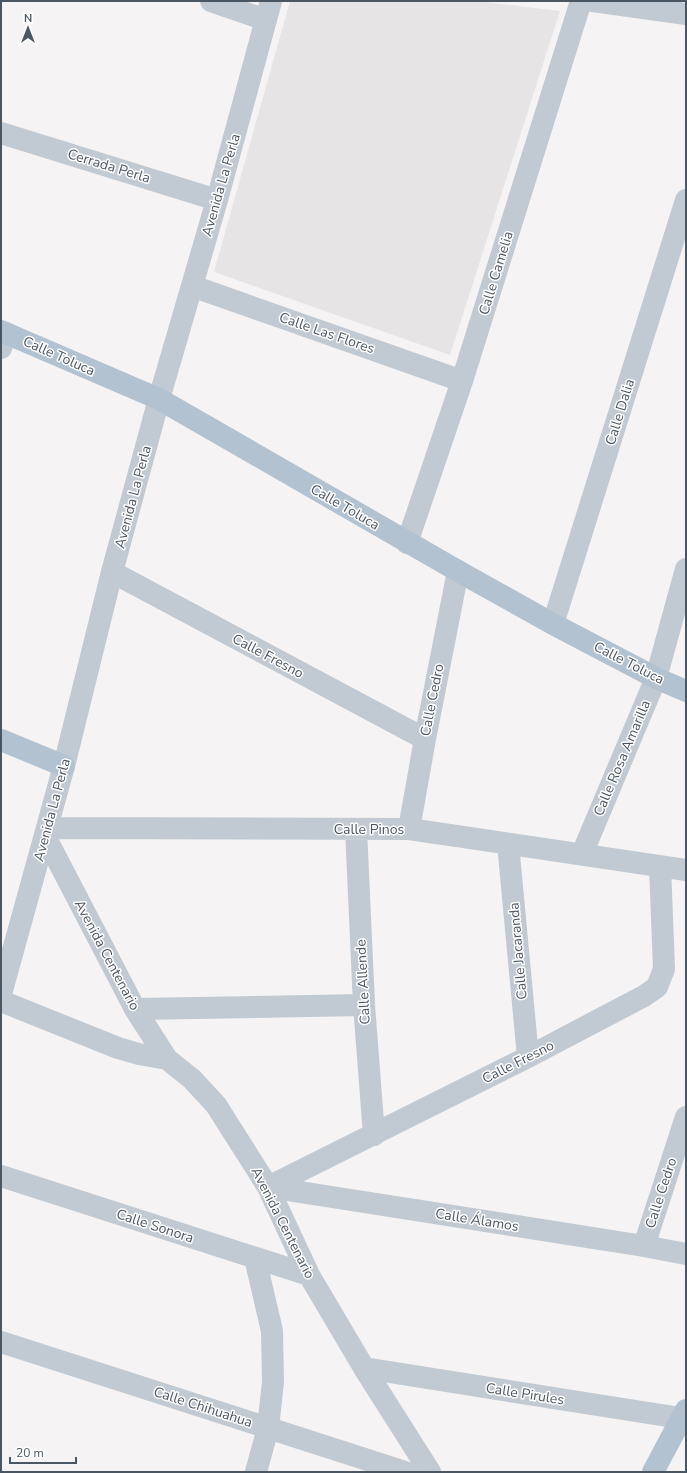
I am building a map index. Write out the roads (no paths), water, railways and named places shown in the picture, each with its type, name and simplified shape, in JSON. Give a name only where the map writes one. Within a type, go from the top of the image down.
[{"type":"main road","name":"Calle Toluca","points":[[2,337],[159,399],[407,543],[553,624],[656,678],[686,691]]},
{"type":"main road","points":[[1,740],[64,766]]},
{"type":"main road","points":[[653,1472],[684,1416]]},
{"type":"street","points":[[211,1],[269,11]]},
{"type":"street","name":"Calle Camelia","points":[[407,543],[462,381],[581,1]]},
{"type":"street","points":[[593,1],[616,2],[686,14]]},
{"type":"street","name":"Avenida La Perla","points":[[1,994],[64,766],[112,572],[159,399],[217,200],[269,11]]},
{"type":"street","name":"Cerrada Perla","points":[[1,133],[217,200]]},
{"type":"street","name":"Calle Dalia","points":[[553,624],[686,200]]},
{"type":"street","name":"Calle Las Flores","points":[[192,286],[462,381]]},
{"type":"street","name":"Calle Rosa Amarilla","points":[[582,854],[656,678],[686,568]]},
{"type":"street","name":"Calle Cedro","points":[[409,829],[424,739],[458,571]]},
{"type":"street","name":"Calle Fresno","points":[[112,572],[424,739]]},
{"type":"street","name":"Calle Allende","points":[[356,829],[364,1005],[374,1134]]},
{"type":"street","name":"Calle Pinos","points":[[46,832],[409,829],[686,870]]},
{"type":"street","name":"Avenida Centenario","points":[[46,832],[135,1009],[167,1059],[192,1079],[216,1105],[268,1187],[309,1275],[364,1368],[430,1472]]},
{"type":"street","name":"Calle Jacaranda","points":[[508,844],[528,1057]]},
{"type":"street","name":"Calle Fresno","points":[[268,1187],[528,1057],[644,996],[657,986],[664,969],[660,866]]},
{"type":"street","points":[[1,1001],[118,1048],[139,1054],[167,1059]]},
{"type":"street","points":[[135,1009],[364,1005]]},
{"type":"street","name":"Calle Cedro","points":[[644,1246],[686,1118]]},
{"type":"street","name":"Calle Sonora","points":[[1,1176],[309,1275]]},
{"type":"street","name":"Calle Álamos","points":[[268,1187],[644,1246],[686,1254]]},
{"type":"street","points":[[255,1258],[272,1331],[273,1382],[268,1428],[256,1472]]},
{"type":"street","name":"Calle Chihuahua","points":[[1,1342],[405,1472]]},
{"type":"street","name":"Calle Pirules","points":[[364,1368],[684,1416]]}]
